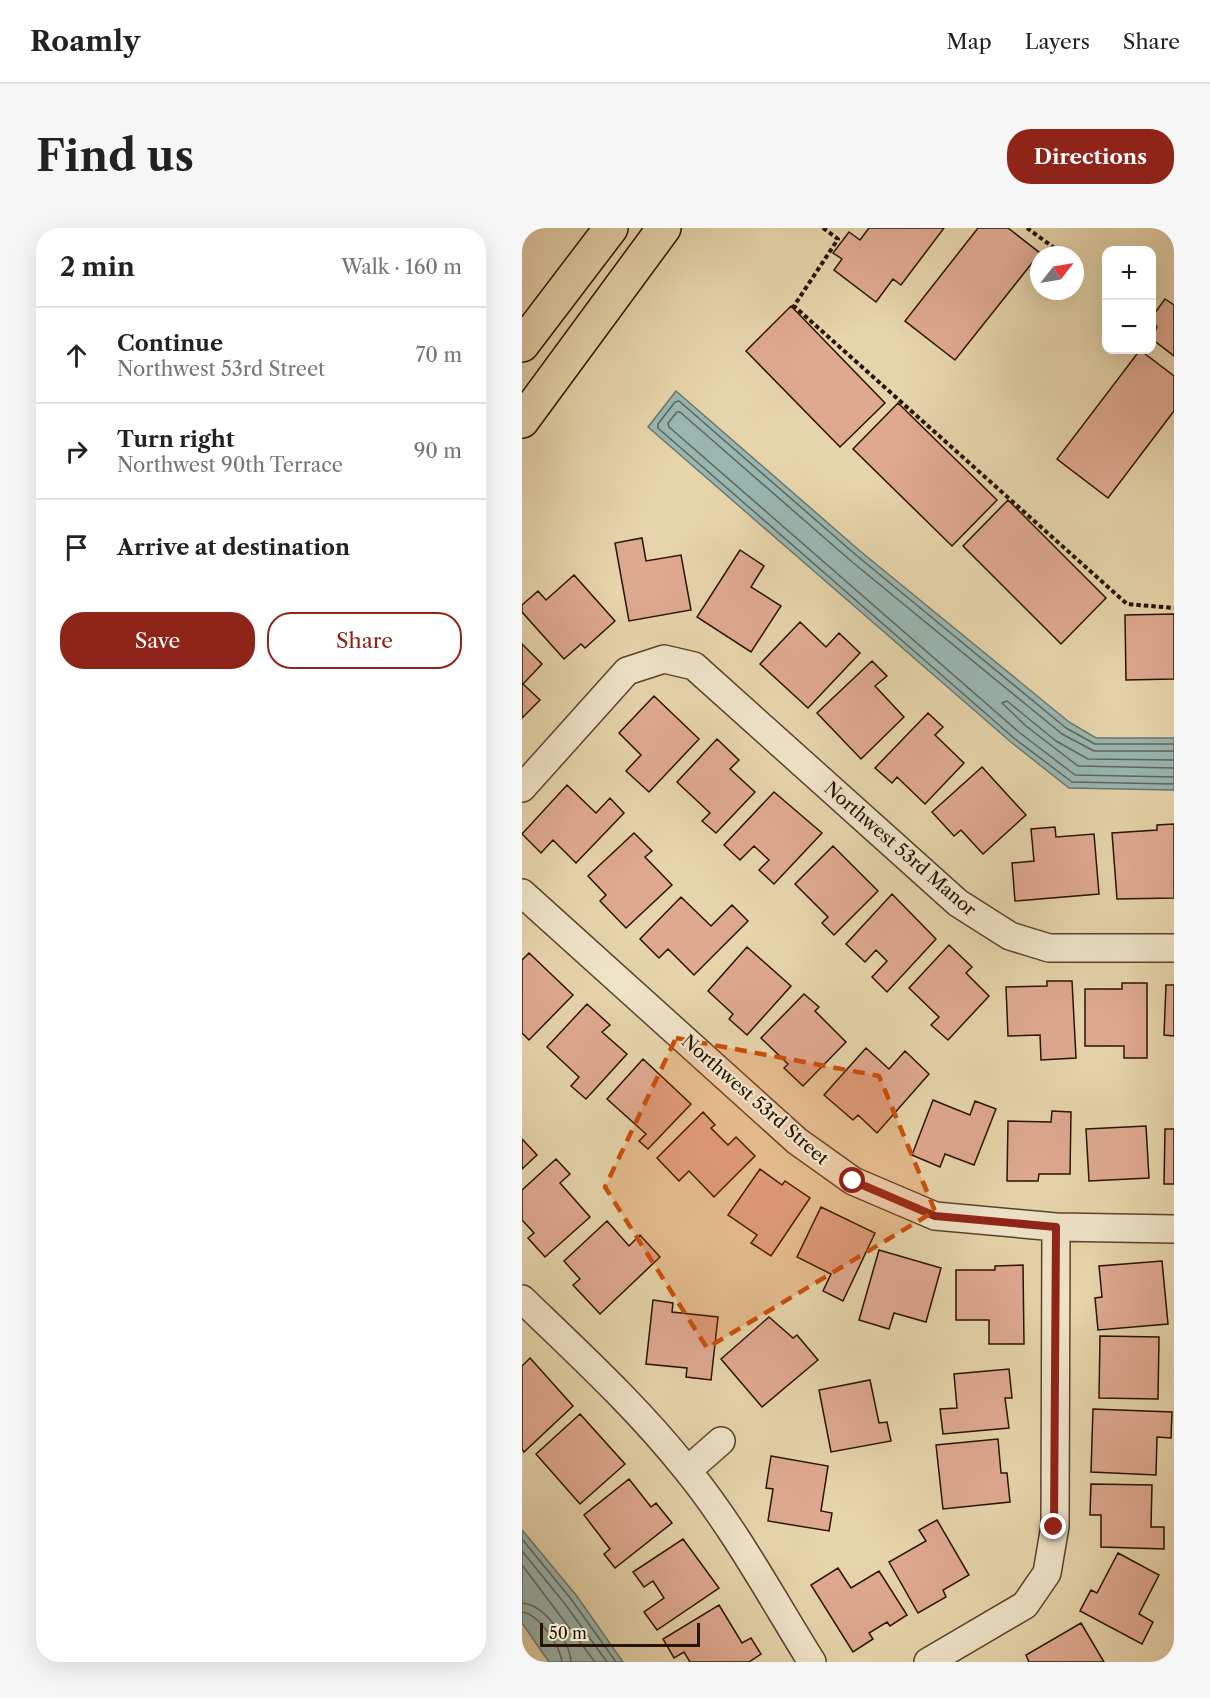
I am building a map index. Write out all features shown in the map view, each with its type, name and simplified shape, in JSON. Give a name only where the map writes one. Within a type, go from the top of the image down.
[{"type":"main road","points":[[522,345],[610,228]]},
{"type":"main road","points":[[522,421],[658,231]]},
{"type":"street","name":"Northwest 53rd Manor","points":[[522,788],[627,671],[664,659],[694,666],[958,903],[1010,936],[1049,948],[1174,948]]},
{"type":"street","name":"Northwest 53rd Street","points":[[522,893],[797,1141],[853,1181],[935,1216],[1056,1227],[1174,1229]]},
{"type":"street","points":[[928,1662],[1025,1605],[1047,1573],[1054,1527],[1056,1227]]},
{"type":"street","points":[[522,1299],[611,1385],[688,1470],[735,1538],[812,1662]]},
{"type":"street","points":[[688,1470],[721,1441]]},
{"type":"path","points":[[823,228],[838,239],[794,306],[1127,604],[1174,608]]},
{"type":"path","points":[[1027,228],[1052,246]]},
{"type":"highlighted area","points":[[676,1038],[879,1076],[935,1211],[707,1348],[605,1187]]},
{"type":"water","points":[[676,391],[860,551],[1069,722],[1096,738],[1174,738],[1174,790],[1069,788],[1012,743],[648,427]]},
{"type":"water","points":[[522,1530],[576,1595],[623,1662],[549,1662],[522,1623]]},
{"type":"building","points":[[869,228],[944,228],[901,285],[893,279],[876,302],[834,270],[842,259],[833,253],[849,232],[860,240]]},
{"type":"building","points":[[978,228],[1008,228],[1031,246],[1030,266],[955,360],[905,321]]},
{"type":"building","points":[[1165,299],[1174,305],[1174,356],[1156,342],[1156,311]]},
{"type":"building","points":[[791,306],[885,403],[840,447],[746,351]]},
{"type":"building","points":[[1137,354],[1145,354],[1174,376],[1174,411],[1108,498],[1057,459]]},
{"type":"building","points":[[898,403],[997,500],[952,546],[853,449]]},
{"type":"building","points":[[1008,500],[1106,598],[1061,644],[963,546]]},
{"type":"building","points":[[642,538],[646,561],[681,555],[691,610],[629,621],[615,543]]},
{"type":"building","points":[[740,550],[764,566],[751,587],[781,606],[751,652],[697,617]]},
{"type":"building","points":[[574,575],[615,621],[585,648],[581,644],[564,659],[522,612],[522,605],[538,591],[546,600]]},
{"type":"building","points":[[1174,614],[1174,679],[1126,680],[1125,615]]},
{"type":"building","points":[[800,622],[826,647],[839,633],[860,653],[808,708],[760,664]]},
{"type":"building","points":[[522,644],[542,664],[523,684],[540,700],[522,718]]},
{"type":"building","points":[[872,661],[887,676],[875,686],[904,717],[861,759],[817,713]]},
{"type":"building","points":[[654,696],[699,739],[649,792],[626,771],[641,755],[619,733]]},
{"type":"building","points":[[928,713],[943,727],[935,735],[964,763],[925,804],[897,777],[892,783],[875,768]]},
{"type":"building","points":[[717,739],[739,760],[730,769],[755,792],[716,833],[702,821],[710,813],[677,782]]},
{"type":"building","points":[[982,767],[1026,815],[983,854],[961,830],[954,836],[932,812]]},
{"type":"building","points":[[567,785],[596,813],[610,798],[624,813],[576,863],[553,840],[541,853],[522,834]]},
{"type":"building","points":[[774,792],[822,833],[774,884],[759,870],[769,860],[754,846],[740,860],[724,845]]},
{"type":"building","points":[[1174,824],[1174,898],[1117,899],[1112,833],[1157,830],[1157,825]]},
{"type":"building","points":[[1055,827],[1056,837],[1094,834],[1099,894],[1015,901],[1012,863],[1034,861],[1031,829]]},
{"type":"building","points":[[634,833],[652,851],[645,857],[672,885],[626,928],[600,901],[606,895],[588,876]]},
{"type":"building","points":[[833,846],[878,891],[834,935],[822,923],[828,917],[795,884]]},
{"type":"building","points":[[892,894],[936,939],[887,992],[872,977],[887,961],[876,950],[865,962],[846,944]]},
{"type":"building","points":[[681,897],[711,926],[732,905],[748,921],[694,975],[668,949],[659,958],[640,939]]},
{"type":"building","points":[[949,945],[972,967],[966,973],[989,996],[948,1040],[931,1025],[939,1017],[909,988]]},
{"type":"building","points":[[747,947],[791,986],[747,1035],[729,1019],[733,1014],[708,991]]},
{"type":"building","points":[[529,953],[573,995],[529,1040],[522,1033],[522,960]]},
{"type":"building","points":[[1047,981],[1072,981],[1076,1058],[1041,1060],[1040,1035],[1008,1036],[1006,987],[1047,986]]},
{"type":"building","points":[[1122,983],[1147,983],[1147,1058],[1124,1058],[1124,1046],[1085,1046],[1085,989],[1122,989]]},
{"type":"building","points":[[1166,985],[1174,985],[1174,1036],[1164,1035]]},
{"type":"building","points":[[804,994],[819,1007],[815,1011],[846,1042],[803,1086],[784,1068],[788,1064],[761,1038]]},
{"type":"building","points":[[587,1004],[610,1025],[602,1032],[627,1054],[586,1099],[571,1086],[579,1077],[547,1047]]},
{"type":"building","points":[[866,1048],[889,1069],[905,1051],[929,1074],[877,1133],[858,1115],[853,1120],[824,1095]]},
{"type":"building","points":[[643,1059],[691,1104],[648,1149],[639,1141],[646,1134],[607,1099]]},
{"type":"building","points":[[933,1100],[970,1115],[975,1101],[996,1109],[974,1165],[945,1154],[940,1167],[912,1155]]},
{"type":"building","points":[[1052,1111],[1071,1112],[1070,1174],[1039,1174],[1038,1181],[1007,1181],[1008,1121],[1051,1122]]},
{"type":"building","points":[[703,1112],[715,1125],[711,1128],[728,1145],[736,1137],[755,1156],[714,1197],[689,1171],[679,1181],[657,1158]]},
{"type":"building","points":[[1146,1126],[1149,1178],[1089,1181],[1086,1129]]},
{"type":"building","points":[[1165,1129],[1174,1129],[1174,1184],[1164,1184]]},
{"type":"building","points":[[522,1139],[537,1155],[522,1169]]},
{"type":"building","points":[[556,1159],[570,1174],[560,1183],[590,1217],[545,1257],[528,1238],[534,1233],[522,1220],[522,1190]]},
{"type":"building","points":[[760,1169],[782,1185],[785,1181],[810,1198],[771,1256],[751,1243],[757,1235],[728,1215]]},
{"type":"building","points":[[821,1207],[875,1233],[843,1301],[823,1291],[831,1274],[797,1257]]},
{"type":"building","points":[[607,1221],[629,1246],[640,1235],[660,1257],[600,1314],[573,1285],[580,1279],[564,1261]]},
{"type":"building","points":[[879,1250],[941,1268],[926,1322],[894,1313],[889,1329],[859,1320]]},
{"type":"building","points":[[1162,1261],[1168,1324],[1098,1330],[1095,1298],[1102,1297],[1099,1266]]},
{"type":"building","points":[[1023,1265],[1024,1344],[989,1344],[989,1320],[956,1320],[956,1270],[995,1270],[995,1266]]},
{"type":"building","points":[[653,1300],[673,1303],[672,1312],[718,1317],[711,1380],[686,1377],[687,1368],[646,1364]]},
{"type":"building","points":[[769,1317],[793,1338],[797,1335],[818,1360],[762,1407],[721,1359]]},
{"type":"building","points":[[1100,1336],[1159,1337],[1158,1399],[1099,1398]]},
{"type":"building","points":[[530,1358],[573,1406],[524,1452],[522,1449],[522,1366]]},
{"type":"building","points":[[1009,1369],[1012,1398],[1005,1398],[1009,1428],[943,1434],[940,1409],[957,1408],[954,1374]]},
{"type":"building","points":[[870,1380],[879,1423],[887,1422],[891,1441],[831,1452],[819,1390]]},
{"type":"building","points":[[1093,1409],[1172,1412],[1171,1438],[1157,1437],[1156,1475],[1091,1472]]},
{"type":"building","points":[[580,1414],[625,1464],[580,1504],[536,1454]]},
{"type":"building","points":[[998,1439],[1001,1473],[1007,1473],[1010,1502],[943,1509],[936,1445]]},
{"type":"building","points":[[771,1456],[828,1466],[821,1511],[832,1513],[829,1531],[768,1521],[773,1489],[766,1488]]},
{"type":"building","points":[[629,1479],[651,1507],[656,1503],[672,1523],[615,1568],[604,1554],[610,1549],[584,1515]]},
{"type":"building","points":[[1091,1484],[1152,1485],[1151,1527],[1164,1527],[1164,1549],[1101,1547],[1101,1515],[1090,1515]]},
{"type":"building","points":[[937,1520],[969,1575],[943,1590],[946,1597],[918,1613],[889,1562],[926,1541],[919,1530]]},
{"type":"building","points":[[683,1539],[719,1588],[657,1630],[644,1612],[664,1598],[653,1581],[644,1587],[633,1572]]},
{"type":"building","points":[[1118,1553],[1159,1575],[1139,1614],[1153,1622],[1142,1644],[1080,1611],[1091,1590],[1097,1593]]},
{"type":"building","points":[[838,1568],[851,1588],[879,1571],[907,1615],[890,1626],[887,1622],[869,1633],[873,1639],[853,1652],[811,1585]]},
{"type":"building","points":[[719,1605],[742,1643],[751,1638],[761,1654],[749,1662],[690,1662],[684,1652],[674,1658],[663,1639]]},
{"type":"building","points":[[1081,1623],[1104,1662],[1029,1662],[1026,1655]]},
{"type":"route","points":[[853,1181],[935,1216],[1056,1227],[1054,1527]]}]
